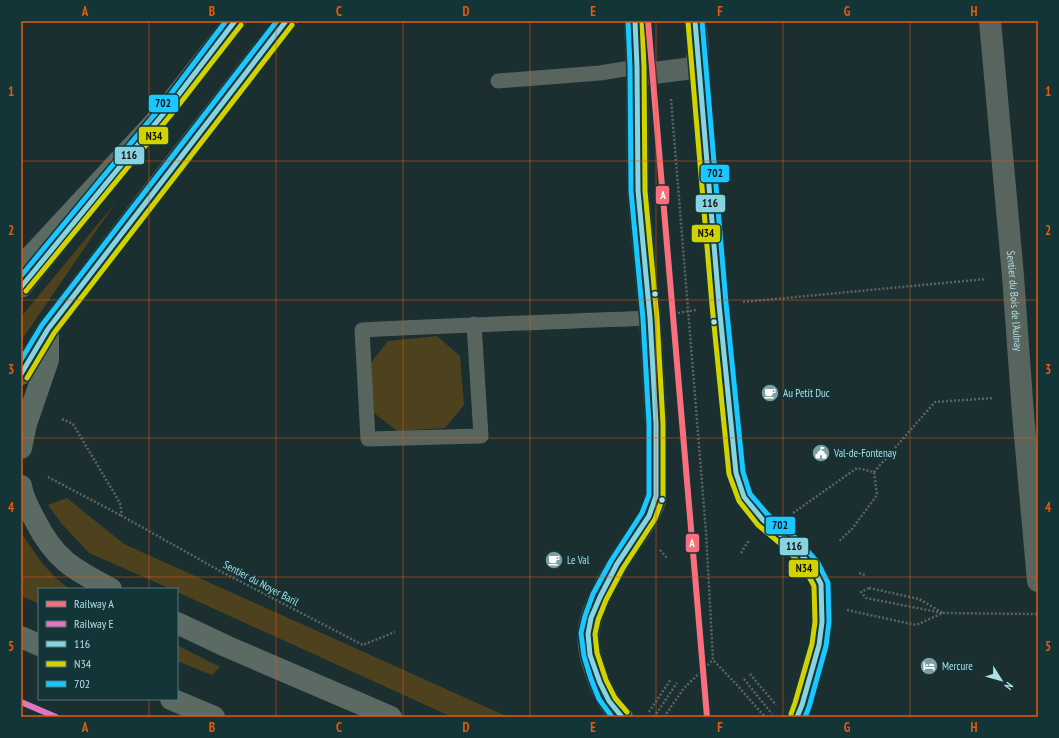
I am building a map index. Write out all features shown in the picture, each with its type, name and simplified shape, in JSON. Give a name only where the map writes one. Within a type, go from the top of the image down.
[{"type":"highway","points":[[21,267],[158,119]]},
{"type":"highway","points":[[21,448],[26,424],[48,360],[48,328]]},
{"type":"highway","points":[[21,486],[28,507],[44,538],[58,556],[78,572],[109,588]]},
{"type":"highway","points":[[178,623],[228,647],[391,717]]},
{"type":"highway","points":[[21,637],[38,645]]},
{"type":"highway","points":[[173,700],[214,717]]},
{"type":"main road","points":[[21,287],[158,119],[235,21]]},
{"type":"main road","points":[[21,374],[48,328],[286,21]]},
{"type":"main road","points":[[635,21],[637,67],[642,74],[693,68],[697,64],[698,57],[695,21]]},
{"type":"street","name":"Sentier du Bois de l'Aulnay","points":[[990,21],[1014,276],[1023,414],[1037,571]]},
{"type":"street","points":[[622,717],[614,710],[596,676],[589,653],[589,628],[598,604],[628,548],[647,521],[654,507],[656,496],[656,424],[650,318],[638,191],[637,67]]},
{"type":"lane","points":[[698,57],[719,304],[736,473],[744,497],[763,520],[793,545],[812,567],[822,584],[822,622],[819,645],[802,706],[797,717]]},
{"type":"lane","points":[[498,81],[600,73],[637,67]]},
{"type":"lane","points":[[474,324],[480,436],[368,439],[362,330],[474,324],[650,318]]},
{"type":"path","points":[[668,71],[706,532],[713,660],[765,717]]},
{"type":"path","points":[[650,318],[688,312],[719,304],[1014,276]]},
{"type":"path","points":[[839,541],[852,528],[877,495],[874,472],[935,402],[994,398]]},
{"type":"path","points":[[62,418],[73,424],[120,503],[122,516]]},
{"type":"path","points":[[792,514],[857,468],[874,472]]},
{"type":"path","name":"Sentier du Noyer Baril","points":[[47,477],[122,516],[222,572],[363,645],[395,632]]},
{"type":"path","points":[[741,552],[749,540]]},
{"type":"path","points":[[659,550],[668,559]]},
{"type":"path","points":[[859,573],[865,575]]},
{"type":"path","points":[[943,613],[919,599],[869,588],[861,592],[866,598],[943,613],[1038,614]]},
{"type":"path","points":[[844,609],[916,625],[943,613]]},
{"type":"path","points":[[664,717],[684,688],[713,660]]},
{"type":"path","points":[[750,674],[779,709]]},
{"type":"path","points":[[645,717],[671,679]]},
{"type":"path","points":[[744,679],[775,717]]},
{"type":"path","points":[[654,717],[677,683]]},
{"type":"shaded area","points":[[116,202],[21,341],[21,317]]},
{"type":"shaded area","points":[[437,336],[460,356],[464,405],[445,428],[397,431],[374,413],[370,364],[388,341]]},
{"type":"shaded area","points":[[67,498],[124,544],[508,717],[452,717],[178,592],[178,588],[169,588],[89,553],[61,523],[48,505]]},
{"type":"shaded area","points":[[21,532],[37,556],[55,577],[69,588],[38,588],[38,604],[21,596]]},
{"type":"shaded area","points":[[178,646],[220,667],[212,675],[178,661]]},
{"type":"rail line","name":"A","points":[[648,21],[707,717]]},
{"type":"rail line","name":"E","points":[[21,702],[56,717]]},
{"type":"transit line","name":"702","points":[[21,276],[164,103],[226,21]]},
{"type":"transit line","name":"116","points":[[21,287],[169,107],[235,21]]},
{"type":"transit line","name":"702","points":[[21,360],[42,325],[277,21]]},
{"type":"transit line","name":"116","points":[[21,374],[48,329],[286,21]]},
{"type":"transit line","name":"702","points":[[612,717],[599,699],[591,679],[584,656],[581,633],[593,594],[611,561],[642,513],[649,495],[649,424],[643,319],[631,191],[628,21]]},
{"type":"transit line","name":"116","points":[[622,717],[609,701],[600,683],[590,655],[588,634],[591,618],[600,597],[617,564],[649,516],[656,496],[656,424],[650,318],[638,191],[635,21]]},
{"type":"transit line","name":"N34","points":[[627,712],[615,698],[606,680],[597,653],[595,634],[598,620],[606,600],[623,568],[655,519],[663,497],[663,424],[657,318],[645,191],[642,21]]},
{"type":"transit line","name":"116","points":[[695,21],[719,304],[736,473],[744,497],[763,520],[793,545],[812,567],[821,584],[822,622],[819,645],[802,705],[797,717]]},
{"type":"transit line","name":"702","points":[[702,21],[726,303],[743,472],[750,494],[768,515],[798,540],[818,563],[828,583],[829,622],[826,646],[805,717]]},
{"type":"transit line","name":"N34","points":[[688,22],[712,305],[729,474],[739,501],[758,525],[788,550],[806,571],[814,586],[815,622],[812,644],[791,714]]},
{"type":"transit line","name":"N34","points":[[26,291],[174,111],[241,25]]},
{"type":"transit line","name":"N34","points":[[27,378],[54,333],[292,25]]},
{"type":"place","name":"Au Petit Duc","points":[[770,393]]},
{"type":"place","name":"Val-de-Fontenay","points":[[821,453]]},
{"type":"place","name":"Le Val","points":[[554,560]]},
{"type":"place","name":"Mercure","points":[[929,666]]}]
